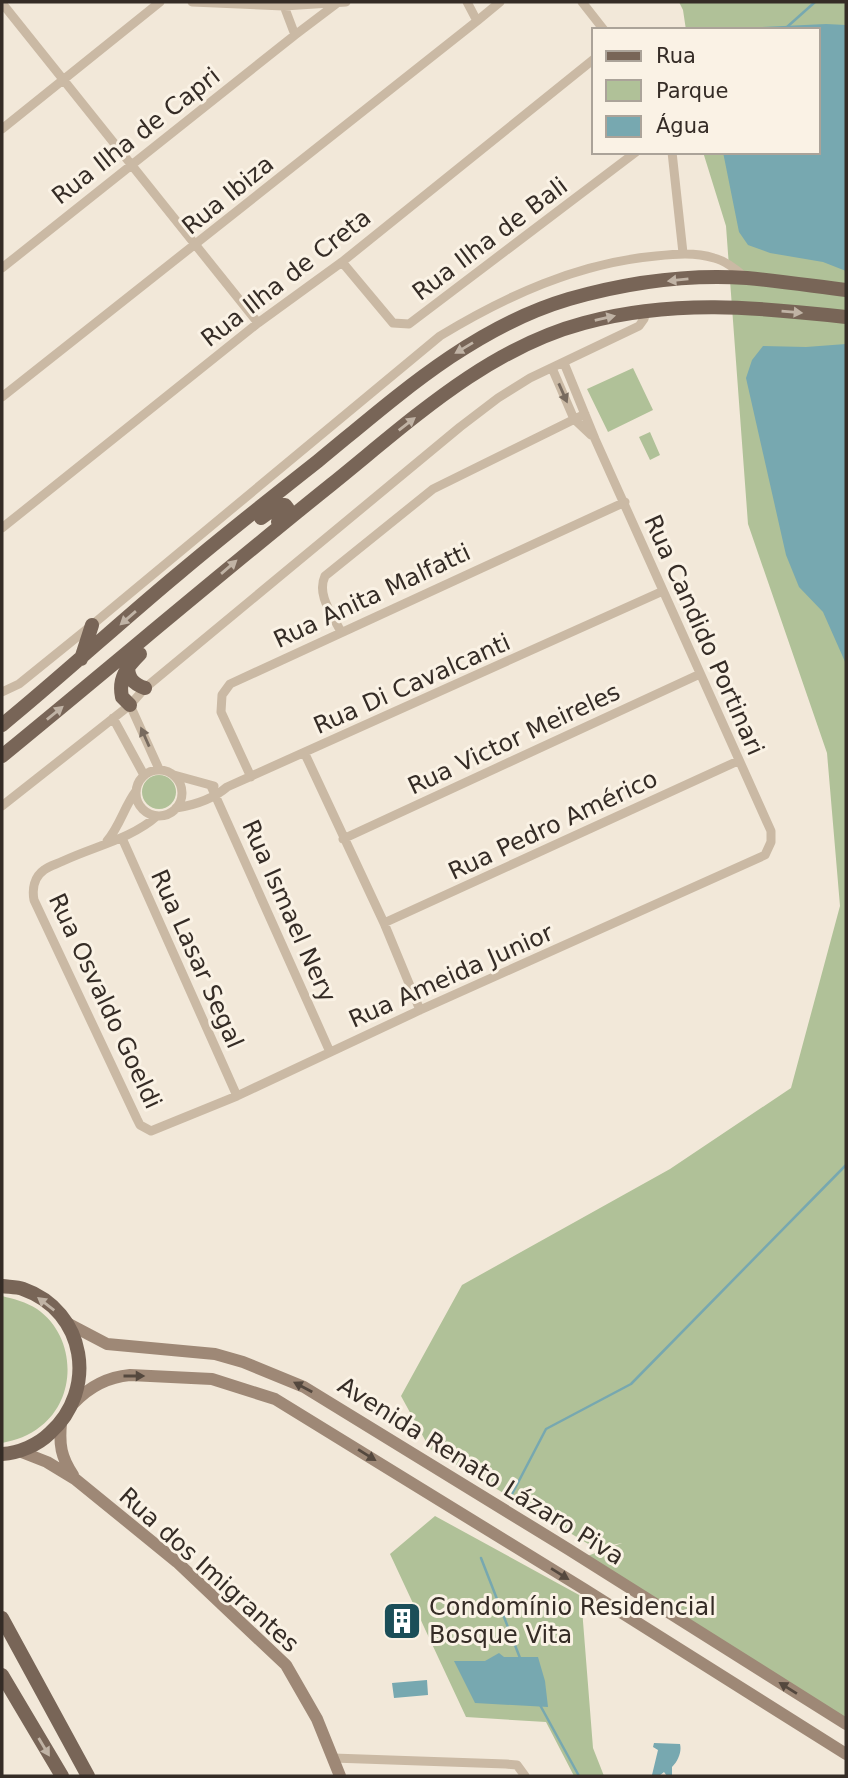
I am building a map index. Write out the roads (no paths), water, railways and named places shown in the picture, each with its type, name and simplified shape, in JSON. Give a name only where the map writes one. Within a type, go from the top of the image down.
[{"type":"main road","points":[[2,725],[177,575],[436,365],[499,328],[534,311],[605,290],[707,277],[746,278],[846,290]]},
{"type":"main road","points":[[2,756],[250,549],[410,421],[494,361],[552,333],[583,323],[646,310],[706,306],[846,317]]},
{"type":"main road","points":[[177,575],[198,566],[267,513],[279,505],[285,505],[287,514],[258,538],[250,549]]},
{"type":"main road","points":[[80,660],[92,625]]},
{"type":"main road","points":[[130,705],[122,697],[121,678],[161,626]]},
{"type":"main road","points":[[128,666],[128,675],[145,688]]},
{"type":"main road","points":[[2,1275],[7,1281],[47,1302],[66,1323],[76,1342],[80,1362],[74,1403],[61,1423],[43,1440],[7,1454]]},
{"type":"main road","points":[[2,1286],[22,1289]]},
{"type":"main road","name":"Avenida Renato Lázaro Piva","points":[[66,1323],[107,1344],[215,1354],[243,1362],[304,1387],[846,1724]]},
{"type":"main road","name":"Avenida Renato Lázaro Piva","points":[[74,1403],[97,1384],[119,1376],[212,1379],[275,1399],[846,1754]]},
{"type":"main road","name":"Rua dos Imigrantes","points":[[61,1423],[59,1442],[62,1458],[75,1479]]},
{"type":"main road","name":"Rua dos Imigrantes","points":[[7,1454],[47,1462],[75,1479],[177,1562],[286,1665],[317,1719],[340,1776]]},
{"type":"main road","points":[[2,1618],[88,1776]]},
{"type":"main road","points":[[2,1675],[62,1776]]},
{"type":"main road","points":[[20,1706],[32,1705],[44,1696]]},
{"type":"main road","points":[[29,1721],[51,1710]]},
{"type":"street","points":[[2,129],[160,2]]},
{"type":"street","points":[[192,2],[284,6],[341,2]]},
{"type":"street","name":"Rua Ilha de Capri","points":[[2,268],[295,35],[341,2]]},
{"type":"street","points":[[467,2],[477,21]]},
{"type":"street","name":"Rua Ibiza","points":[[2,397],[500,2]]},
{"type":"street","points":[[582,2],[602,28]]},
{"type":"street","points":[[2,3],[258,323]]},
{"type":"street","points":[[284,6],[295,35]]},
{"type":"street","name":"Rua Ilha de Creta","points":[[2,528],[258,323],[342,262],[592,61]]},
{"type":"street","name":"Rua Ilha de Bali","points":[[342,262],[393,323],[409,324],[633,154]]},
{"type":"street","points":[[672,154],[683,253]]},
{"type":"street","points":[[2,692],[19,684],[92,625],[440,336],[498,303],[557,279],[612,262],[683,253],[716,258],[746,278]]},
{"type":"street","points":[[2,806],[130,705],[145,688],[460,427],[498,398],[552,368],[639,326],[646,310]]},
{"type":"street","name":"Rua Candido Portinari","points":[[564,363],[595,439],[771,831],[769,848]]},
{"type":"street","name":"Rua Candido Portinari","points":[[552,368],[574,419],[595,439]]},
{"type":"street","points":[[341,632],[323,595],[321,584],[325,576],[433,489],[585,414]]},
{"type":"street","name":"Rua Anita Malfatti","points":[[251,777],[221,712],[220,700],[223,692],[233,682],[625,502]]},
{"type":"street","name":"Rua Di Cavalcanti","points":[[176,808],[217,796],[226,787],[305,754],[663,591]]},
{"type":"street","name":"Rua Victor Meireles","points":[[343,839],[700,674]]},
{"type":"street","points":[[130,705],[159,769]]},
{"type":"street","points":[[113,718],[144,775]]},
{"type":"street","points":[[305,754],[384,923],[420,1010]]},
{"type":"street","name":"Rua Pedro Américo","points":[[384,923],[738,761]]},
{"type":"street","points":[[105,843],[116,830],[144,775],[159,769],[212,786],[226,787]]},
{"type":"street","points":[[136,791],[139,805],[150,814],[164,815],[180,803],[182,791],[174,775]]},
{"type":"street","name":"Rua Ismael Nery","points":[[212,786],[330,1052]]},
{"type":"street","points":[[105,843],[122,838],[157,816]]},
{"type":"street","name":"Rua Lasar Segal","points":[[122,838],[237,1096]]},
{"type":"street","name":"Rua Osvaldo Goeldi","points":[[105,843],[43,870],[33,889],[34,900],[137,1119],[145,1128]]},
{"type":"street","name":"Rua Ameida Junior","points":[[145,1128],[157,1130],[237,1096],[420,1010],[758,859],[769,848]]},
{"type":"street","points":[[333,1758],[517,1765],[526,1776]]},
{"type":"water","points":[[846,25],[846,271],[823,262],[770,253],[748,245],[739,232],[723,154],[820,154],[820,28],[743,28]]},
{"type":"water","points":[[846,344],[846,664],[823,612],[799,587],[786,555],[746,378],[752,360],[763,346]]},
{"type":"water","points":[[499,1653],[504,1657],[538,1657],[545,1681],[548,1707],[475,1703],[454,1661],[485,1661]]},
{"type":"water","points":[[427,1680],[428,1695],[394,1698],[392,1683]]},
{"type":"water","points":[[654,1743],[680,1744],[679,1756],[672,1767],[672,1776],[667,1776],[664,1772],[659,1776],[652,1775],[658,1750],[653,1747]]},
{"type":"waterway","points":[[787,28],[815,2]]},
{"type":"waterway","points":[[511,1496],[546,1429],[631,1384],[846,1165]]},
{"type":"waterway","points":[[481,1558],[520,1658]]},
{"type":"waterway","points":[[540,1705],[579,1776]]},
{"type":"place","name":"Condomínio Residencial Bosque Vita","points":[[402,1621]]}]
